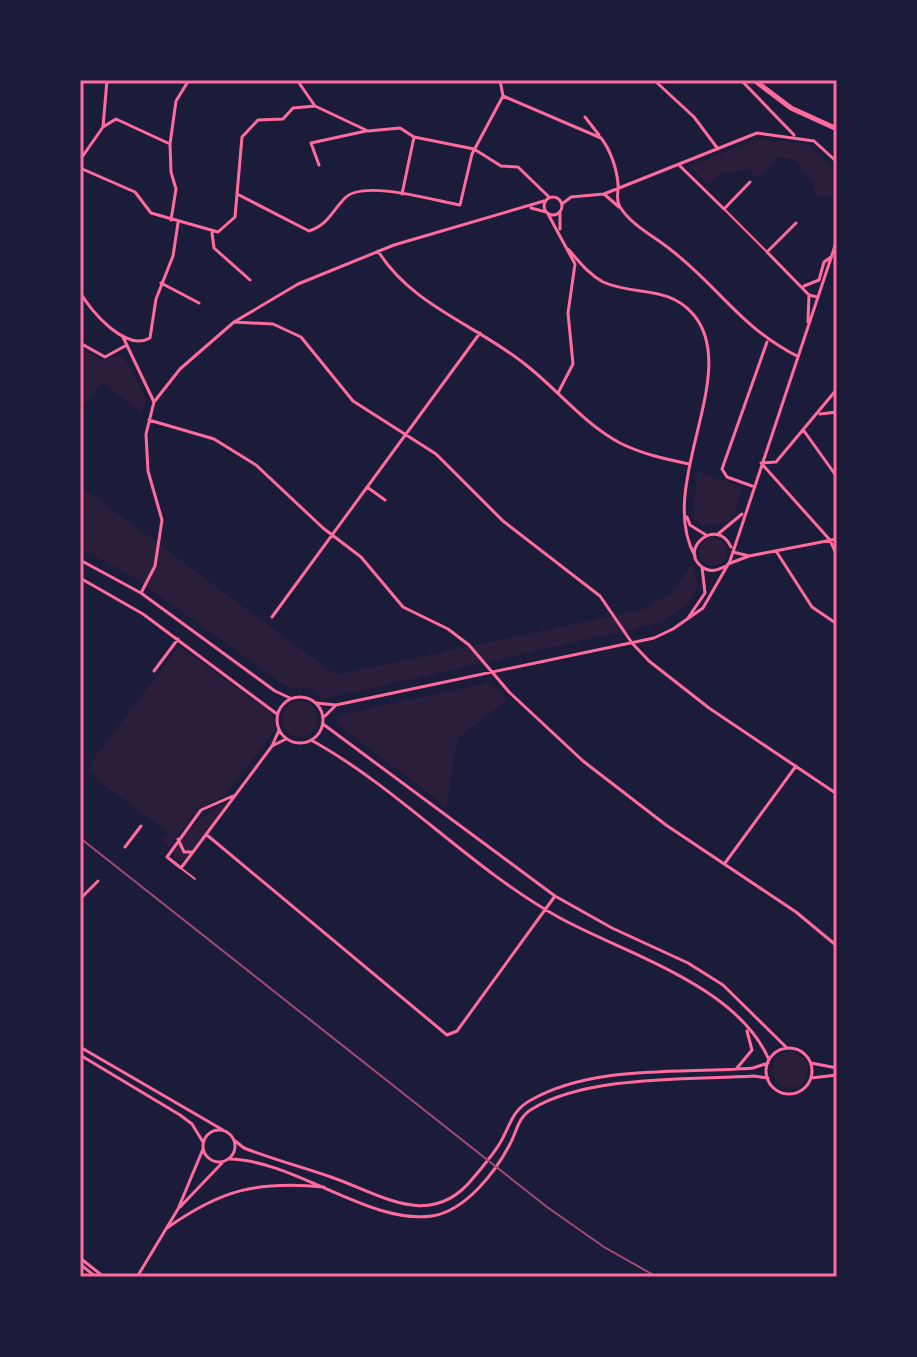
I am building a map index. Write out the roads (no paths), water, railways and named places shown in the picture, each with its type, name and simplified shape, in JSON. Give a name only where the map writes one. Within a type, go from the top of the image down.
[{"type":"main road","points":[[754,80],[791,108],[836,128]]},
{"type":"street","points":[[80,160],[103,127],[107,80]]},
{"type":"street","points":[[171,220],[176,189],[171,172],[170,144],[176,101],[189,80]]},
{"type":"street","points":[[297,80],[315,106],[368,131]]},
{"type":"street","points":[[239,195],[309,231],[332,217],[346,196],[363,190],[460,205],[474,149],[503,96],[500,80]]},
{"type":"street","points":[[654,80],[694,117],[718,149]]},
{"type":"street","points":[[741,80],[796,137]]},
{"type":"street","points":[[503,96],[601,138]]},
{"type":"street","points":[[80,168],[135,192],[151,213],[212,233],[231,224],[239,195],[242,137],[258,120],[283,119],[293,108],[315,106]]},
{"type":"street","points":[[585,117],[607,146],[620,208]]},
{"type":"street","points":[[103,127],[122,120],[170,144]]},
{"type":"street","points":[[319,165],[311,143],[400,128],[414,137],[474,149],[501,166],[518,167],[549,197],[557,198],[562,204]]},
{"type":"street","points":[[560,232],[562,204],[571,197],[618,190],[757,133],[814,141],[837,162]]},
{"type":"street","points":[[402,194],[414,137]]},
{"type":"street","points":[[680,166],[817,297]]},
{"type":"street","points":[[724,209],[750,182]]},
{"type":"street","points":[[604,194],[641,230],[673,251],[767,341],[797,356]]},
{"type":"street","points":[[141,593],[155,566],[162,520],[159,497],[148,471],[145,450],[149,420],[154,402],[162,390],[205,345],[251,310],[320,273],[378,251],[515,208],[527,207],[549,197]]},
{"type":"street","points":[[544,201],[547,213],[575,264],[568,313],[573,364],[558,393]]},
{"type":"street","points":[[527,207],[547,213],[561,210]]},
{"type":"street","points":[[80,292],[91,309],[123,337],[136,342],[150,338],[152,316],[161,283],[173,256],[178,223]]},
{"type":"street","points":[[767,252],[796,223]]},
{"type":"street","points":[[212,233],[214,248],[250,280]]},
{"type":"street","points":[[80,560],[141,593],[275,691],[290,698],[304,697],[316,703],[336,705],[654,638],[703,608],[726,565],[837,240]]},
{"type":"street","points":[[568,249],[586,270],[611,285],[671,297],[699,322],[708,342],[709,367],[690,464],[685,514],[685,527],[702,567],[705,593],[686,621]]},
{"type":"street","points":[[378,251],[387,266],[413,292],[526,364],[593,425],[621,443],[690,464]]},
{"type":"street","points":[[806,287],[819,280],[824,262],[831,256]]},
{"type":"street","points":[[574,273],[586,270]]},
{"type":"street","points":[[161,283],[199,303]]},
{"type":"street","points":[[806,287],[809,295],[805,315],[808,323]]},
{"type":"street","points":[[809,295],[817,297]]},
{"type":"street","points":[[251,310],[257,322]]},
{"type":"street","points":[[234,322],[283,327],[301,337],[353,401],[407,433],[452,468],[519,535],[600,596],[632,643],[709,708],[837,794]]},
{"type":"street","points":[[272,617],[480,333]]},
{"type":"street","points":[[123,337],[154,402]]},
{"type":"street","points":[[752,486],[727,477],[722,469],[767,341]]},
{"type":"street","points":[[80,343],[105,357],[125,346]]},
{"type":"street","points":[[147,387],[162,390]]},
{"type":"street","points":[[761,463],[776,462],[820,414],[837,389]]},
{"type":"street","points":[[820,414],[837,412]]},
{"type":"street","points":[[149,420],[192,430],[237,451],[373,569],[403,607],[461,638],[509,692],[583,761],[666,825],[796,912],[837,946]]},
{"type":"street","points":[[804,431],[837,477]]},
{"type":"street","points":[[761,463],[830,540],[837,556]]},
{"type":"street","points":[[367,487],[385,500]]},
{"type":"street","points":[[685,514],[690,525],[706,535],[718,534],[731,527],[744,511]]},
{"type":"street","points":[[718,534],[725,538],[732,550],[749,556]]},
{"type":"street","points":[[695,556],[696,546],[706,535]]},
{"type":"street","points":[[702,567],[713,571],[749,556],[837,539]]},
{"type":"street","points":[[776,551],[812,607],[837,624]]},
{"type":"street","points":[[80,578],[121,600],[178,639],[277,714],[279,730],[286,739],[301,743],[311,740],[323,724],[316,703]]},
{"type":"street","points":[[154,671],[178,639]]},
{"type":"street","points":[[277,714],[290,698]]},
{"type":"street","points":[[323,717],[336,705]]},
{"type":"street","points":[[311,740],[546,909],[606,942],[681,977],[743,1024],[768,1062],[768,1078],[776,1089],[788,1093],[800,1091],[811,1078],[811,1063],[804,1053],[787,1048],[723,985],[688,963],[612,928],[555,896],[323,724]]},
{"type":"street","points":[[181,868],[272,746],[279,730]]},
{"type":"street","points":[[272,746],[286,739]]},
{"type":"street","points":[[725,863],[796,766]]},
{"type":"street","points":[[195,879],[167,857],[201,810],[233,796]]},
{"type":"street","points":[[125,847],[141,826]]},
{"type":"street","points":[[207,835],[447,1035],[457,1031],[555,896]]},
{"type":"street","points":[[178,839],[181,849],[193,852]]},
{"type":"street","points":[[80,899],[98,881]]},
{"type":"street","points":[[734,1069],[746,1061],[752,1050],[752,1040],[743,1024]]},
{"type":"street","points":[[80,1047],[223,1130],[256,1153],[335,1178],[386,1201],[413,1206],[446,1200],[467,1187],[495,1151],[517,1110],[547,1093],[608,1078],[734,1069],[768,1062],[787,1048]]},
{"type":"street","points":[[80,1055],[180,1115],[192,1124],[203,1142]]},
{"type":"street","points":[[811,1063],[837,1068]]},
{"type":"street","points":[[811,1078],[837,1075]]},
{"type":"street","points":[[203,1149],[211,1160],[241,1159],[330,1188],[383,1211],[412,1217],[450,1211],[474,1192],[502,1157],[523,1116],[550,1101],[581,1092],[651,1082],[754,1076],[768,1078]]},
{"type":"street","points":[[137,1277],[178,1209],[208,1133],[223,1130]]},
{"type":"street","points":[[178,1209],[234,1152],[234,1140]]},
{"type":"street","points":[[167,1228],[211,1199],[241,1189],[288,1184],[330,1188]]},
{"type":"street","points":[[80,1258],[104,1277]]},
{"type":"street","points":[[80,1264],[96,1277]]},
{"type":"railway","points":[[80,838],[547,1207],[604,1247],[657,1277]]}]
